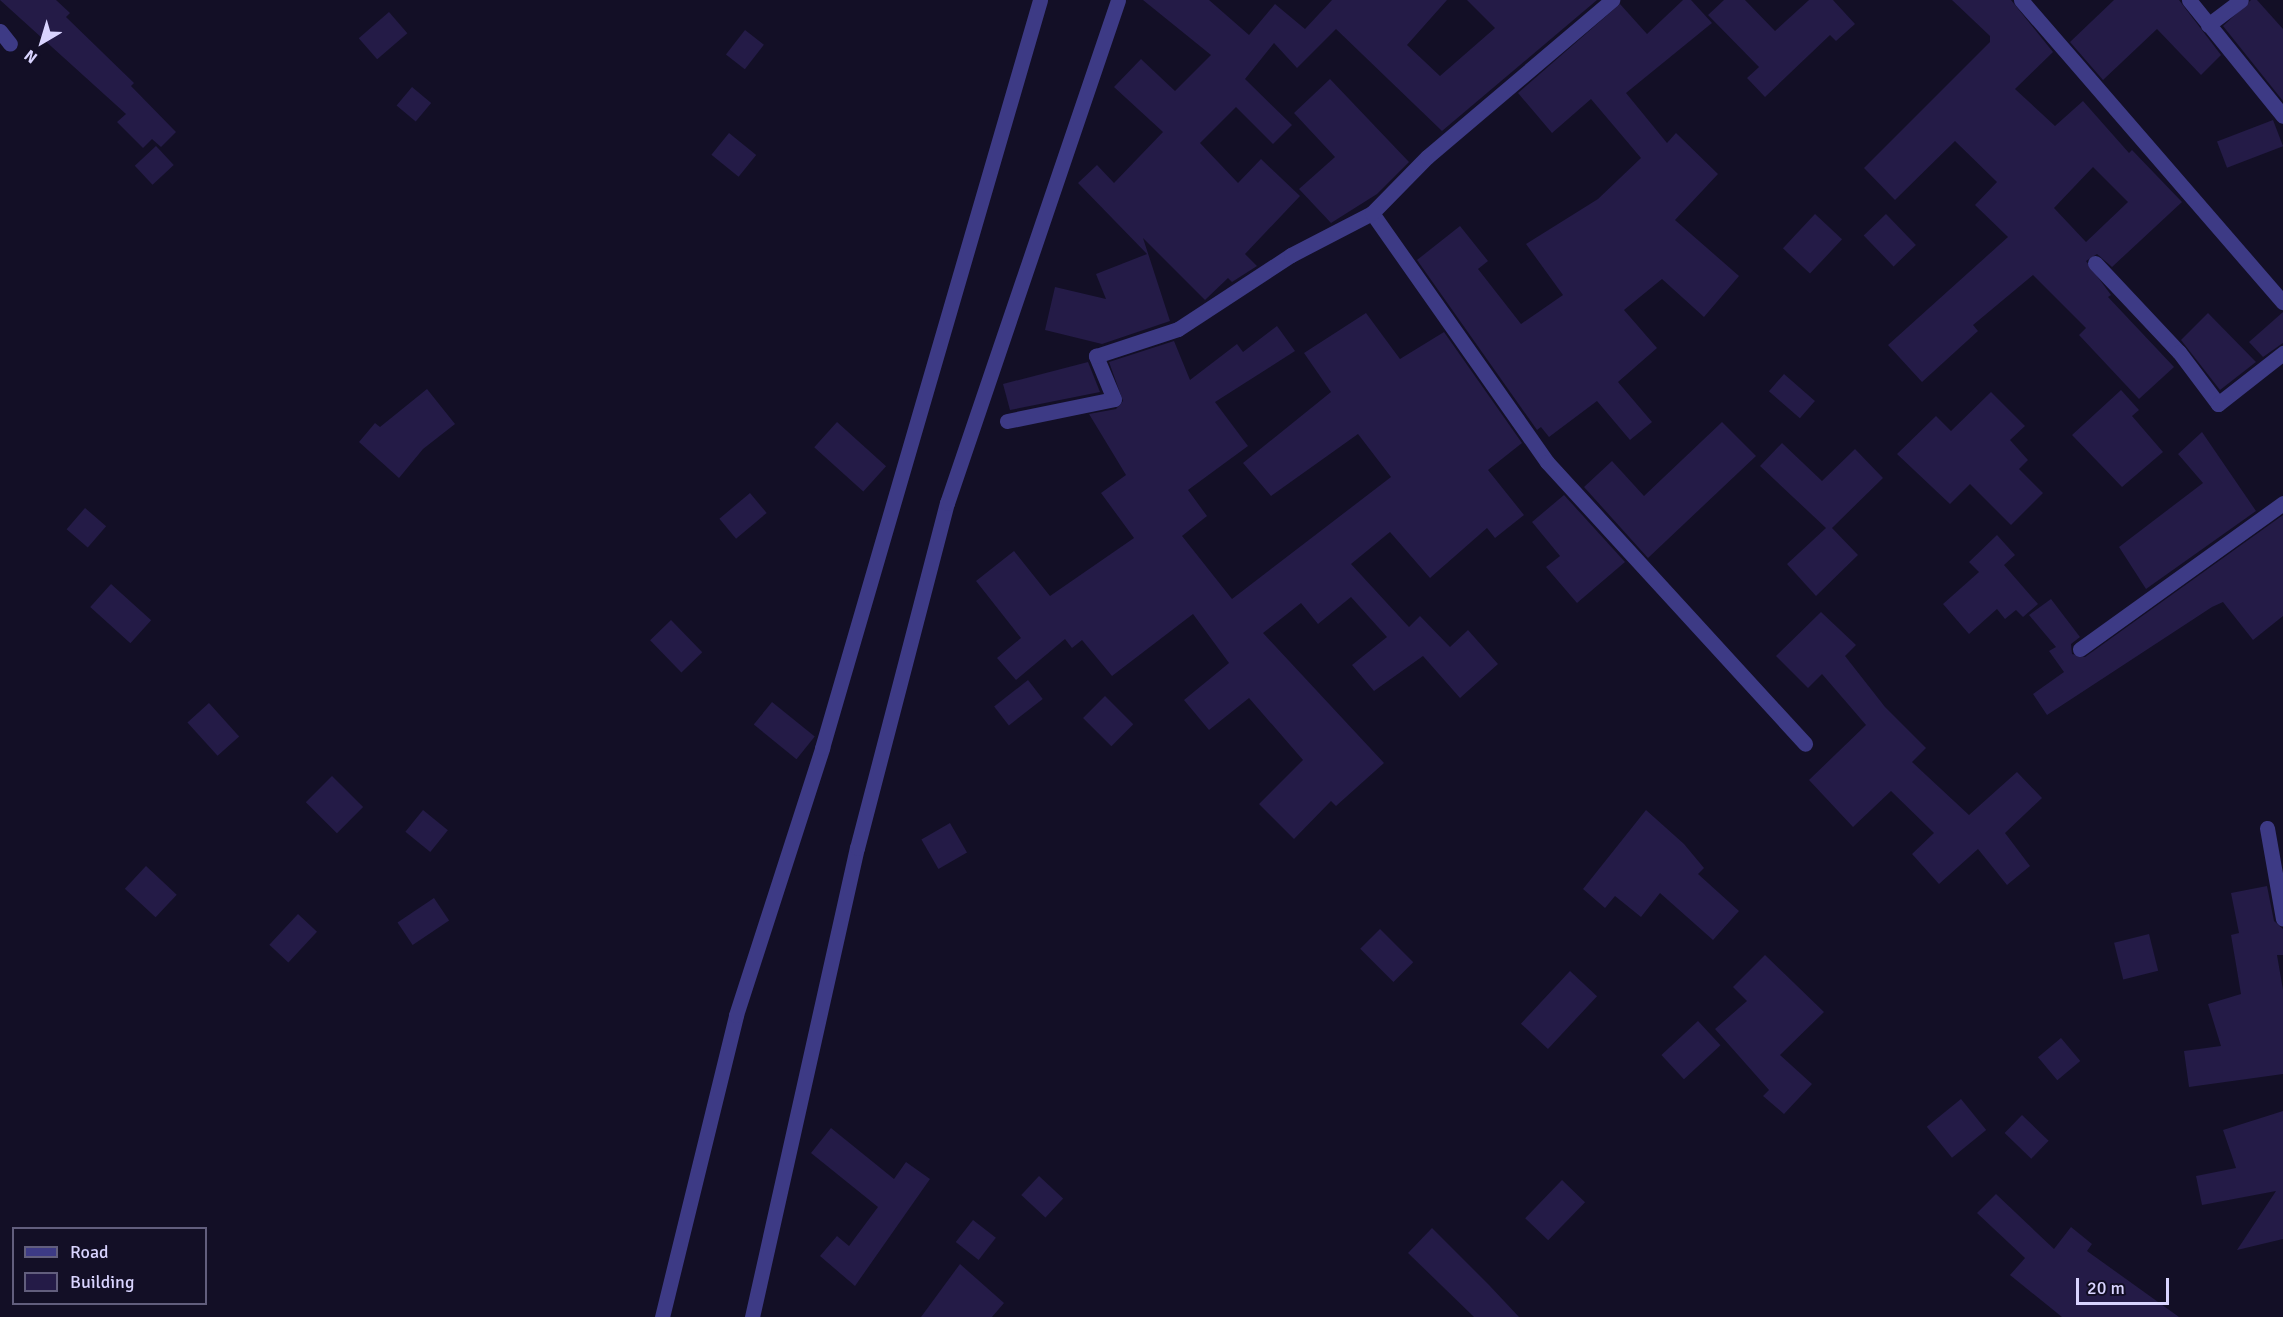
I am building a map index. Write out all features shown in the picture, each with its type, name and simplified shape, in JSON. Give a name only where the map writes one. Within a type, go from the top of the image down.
[{"type":"street","points":[[662,1317],[736,1015],[822,748],[1040,0]]},
{"type":"street","points":[[753,1317],[857,848],[947,503],[1118,0]]},
{"type":"street","points":[[1007,421],[1114,399],[1096,356],[1178,328],[1291,255],[1372,213],[1427,157],[1612,0]]},
{"type":"street","points":[[2020,0],[2283,302]]},
{"type":"street","points":[[2189,0],[2283,116]]},
{"type":"street","points":[[2208,25],[2241,0]]},
{"type":"street","points":[[0,31],[10,44]]},
{"type":"street","points":[[1372,213],[1547,462],[1805,744]]},
{"type":"street","points":[[2095,263],[2179,351],[2218,404],[2283,353]]},
{"type":"street","points":[[2080,649],[2283,503]]},
{"type":"street","points":[[2267,828],[2283,919]]},
{"type":"building","points":[[0,0],[56,0],[70,13],[66,17],[134,83],[131,86],[176,132],[161,147],[152,139],[143,148],[117,122],[126,114]]},
{"type":"building","points":[[1143,0],[1209,0],[1249,35],[1275,4],[1305,29],[1332,0],[1447,0],[1407,45],[1440,76],[1495,28],[1467,0],[1597,0],[1442,131],[1336,29],[1297,68],[1274,43],[1245,79],[1292,125],[1273,144],[1236,107],[1200,143],[1238,183],[1261,159],[1300,196],[1245,254],[1257,266],[1232,282],[1228,278],[1205,300],[1143,238],[1170,321],[1102,344],[1045,330],[1055,287],[1106,299],[1096,274],[1147,254],[1078,183],[1097,165],[1114,183],[1163,132],[1114,87],[1141,59],[1175,91],[1211,55]]},
{"type":"building","points":[[1683,0],[1691,0],[1712,23],[1626,93],[1667,143],[1676,133],[1718,174],[1675,220],[1739,276],[1704,317],[1662,279],[1624,310],[1657,348],[1618,382],[1652,422],[1630,440],[1597,401],[1549,437],[1541,427],[1537,430],[1417,260],[1460,226],[1488,261],[1478,269],[1521,324],[1563,295],[1526,244],[1598,199],[1641,158],[1591,99],[1552,133],[1518,93],[1620,4],[1647,34]]},
{"type":"building","points":[[1724,0],[1745,0],[1775,31],[1809,0],[1833,0],[1855,24],[1836,41],[1830,35],[1765,97],[1747,78],[1759,67],[1708,15]]},
{"type":"building","points":[[1952,0],[2011,0],[2053,52],[2015,89],[2055,126],[2083,101],[2129,153],[2132,150],[2182,202],[2112,267],[2097,254],[2086,261],[2111,295],[2108,297],[2174,367],[2139,399],[2079,335],[2086,328],[2033,275],[1973,325],[1978,331],[1922,382],[1888,345],[2008,237],[1975,205],[1997,182],[1955,141],[1895,200],[1864,168],[1990,42],[1990,36]],"holes":[[[2093,167],[2128,202],[2086,242],[2054,208]]]},
{"type":"building","points":[[2114,0],[2179,0],[2221,55],[2201,75],[2157,29],[2103,80],[2070,42]]},
{"type":"building","points":[[2251,0],[2257,0],[2283,29],[2283,101],[2223,26]]},
{"type":"building","points":[[389,12],[407,33],[377,59],[359,38]]},
{"type":"building","points":[[745,30],[764,45],[745,69],[726,54]]},
{"type":"building","points":[[1330,79],[1409,162],[1377,194],[1331,223],[1299,189],[1335,157],[1294,113]]},
{"type":"building","points":[[412,87],[431,103],[416,121],[397,105]]},
{"type":"building","points":[[2273,120],[2283,146],[2227,168],[2217,142]]},
{"type":"building","points":[[729,133],[756,155],[739,177],[711,155]]},
{"type":"building","points":[[156,146],[174,165],[153,185],[135,166]]},
{"type":"building","points":[[1815,214],[1842,239],[1810,274],[1783,248]]},
{"type":"building","points":[[1886,214],[1916,245],[1894,266],[1864,236]]},
{"type":"building","points":[[2283,312],[2283,343],[2263,357],[2249,342]]},
{"type":"building","points":[[1366,313],[1400,359],[1444,332],[1522,443],[1488,470],[1524,515],[1495,538],[1487,528],[1430,578],[1390,532],[1351,564],[1409,627],[1420,616],[1450,647],[1468,630],[1498,664],[1460,698],[1423,656],[1374,691],[1352,665],[1387,637],[1351,597],[1318,624],[1301,603],[1263,633],[1384,763],[1336,806],[1331,801],[1294,839],[1259,804],[1303,760],[1249,698],[1209,730],[1184,700],[1229,663],[1193,614],[1112,676],[1082,640],[1072,648],[1065,639],[1016,680],[997,658],[1021,638],[976,581],[1014,551],[1050,596],[1134,538],[1101,493],[1126,475],[1089,414],[1116,409],[1123,401],[1109,362],[1174,341],[1190,380],[1237,344],[1243,352],[1277,326],[1295,351],[1215,402],[1248,446],[1188,490],[1207,516],[1182,536],[1232,599],[1391,477],[1358,434],[1271,496],[1243,463],[1331,392],[1304,353]]},
{"type":"building","points":[[2208,313],[2256,362],[2220,390],[2181,340]]},
{"type":"building","points":[[1088,362],[1100,392],[1010,410],[1003,384]]},
{"type":"building","points":[[1784,374],[1815,401],[1800,418],[1769,391]]},
{"type":"building","points":[[427,389],[455,424],[423,449],[399,478],[359,442],[375,423],[380,427]]},
{"type":"building","points":[[2121,390],[2139,410],[2132,416],[2163,452],[2122,487],[2072,435]]},
{"type":"building","points":[[1991,392],[2025,426],[2010,440],[2028,460],[2019,469],[2043,493],[2011,525],[1970,484],[1950,504],[1897,454],[1936,416],[1951,431]]},
{"type":"building","points":[[837,422],[886,466],[863,491],[814,447]]},
{"type":"building","points":[[1722,422],[1756,456],[1648,558],[1584,487],[1612,461],[1644,496]]},
{"type":"building","points":[[2202,432],[2256,511],[2146,589],[2119,547],[2203,483],[2178,454]]},
{"type":"building","points":[[1782,443],[1822,481],[1855,449],[1883,478],[1832,528],[1858,555],[1816,596],[1787,564],[1826,528],[1760,466]]},
{"type":"building","points":[[750,493],[767,513],[736,539],[719,519]]},
{"type":"building","points":[[1564,495],[1625,562],[1577,603],[1546,567],[1560,556],[1532,522]]},
{"type":"building","points":[[85,508],[106,526],[88,548],[67,529]]},
{"type":"building","points":[[2283,515],[2283,616],[2253,640],[2223,602],[2047,715],[2033,694],[2064,672],[2049,651],[2056,647],[2029,615],[2051,599],[2080,637],[2071,644],[2072,654],[2085,657]]},
{"type":"building","points":[[1997,535],[2015,555],[2004,565],[2038,604],[2023,617],[2016,610],[2005,619],[1997,609],[1969,634],[1943,604],[1979,572],[1969,562]]},
{"type":"building","points":[[111,584],[151,620],[130,643],[90,607]]},
{"type":"building","points":[[1821,612],[1856,645],[1845,656],[1885,707],[1926,748],[1912,762],[1969,815],[2017,772],[2042,798],[2005,833],[2030,866],[2007,885],[1978,849],[1939,884],[1912,854],[1934,833],[1891,791],[1853,827],[1809,780],[1866,725],[1822,674],[1808,688],[1776,656]]},
{"type":"building","points":[[671,620],[702,652],[681,673],[650,640]]},
{"type":"building","points":[[1028,680],[1043,699],[1009,725],[994,706]]},
{"type":"building","points":[[1105,696],[1133,724],[1111,746],[1083,718]]},
{"type":"building","points":[[772,702],[815,737],[796,759],[754,725]]},
{"type":"building","points":[[209,703],[239,736],[218,756],[187,722]]},
{"type":"building","points":[[332,776],[363,807],[337,833],[306,802]]},
{"type":"building","points":[[423,810],[448,830],[430,852],[405,832]]},
{"type":"building","points":[[1646,810],[1684,844],[1704,868],[1698,874],[1739,911],[1713,940],[1660,893],[1641,917],[1615,896],[1605,908],[1583,889]]},
{"type":"building","points":[[950,823],[967,852],[938,869],[921,839]]},
{"type":"building","points":[[146,866],[177,895],[156,917],[125,889]]},
{"type":"building","points":[[2267,886],[2274,921],[2283,929],[2283,955],[2277,955],[2283,990],[2283,1074],[2189,1087],[2184,1051],[2221,1046],[2208,1004],[2241,994],[2231,935],[2239,933],[2231,893]]},
{"type":"building","points":[[434,898],[449,920],[413,945],[398,923]]},
{"type":"building","points":[[298,914],[317,932],[288,962],[269,945]]},
{"type":"building","points":[[1380,929],[1413,962],[1393,982],[1360,949]]},
{"type":"building","points":[[2149,934],[2158,971],[2123,980],[2114,943]]},
{"type":"building","points":[[1765,955],[1824,1012],[1780,1055],[1812,1084],[1784,1114],[1763,1096],[1769,1090],[1715,1029],[1747,1001],[1733,987]]},
{"type":"building","points":[[1570,971],[1597,996],[1548,1049],[1521,1024]]},
{"type":"building","points":[[1698,1021],[1721,1045],[1684,1079],[1661,1055]]},
{"type":"building","points":[[2061,1038],[2080,1061],[2057,1080],[2038,1057]]},
{"type":"building","points":[[1961,1099],[1986,1130],[1952,1158],[1927,1127]]},
{"type":"building","points":[[2283,1111],[2283,1239],[2237,1250],[2276,1191],[2202,1205],[2196,1176],[2236,1168],[2223,1130]]},
{"type":"building","points":[[2022,1115],[2049,1141],[2031,1159],[2005,1133]]},
{"type":"building","points":[[831,1128],[894,1179],[906,1162],[930,1179],[855,1286],[820,1256],[837,1236],[849,1246],[878,1207],[811,1153]]},
{"type":"building","points":[[1039,1176],[1063,1199],[1045,1218],[1021,1195]]},
{"type":"building","points":[[1562,1180],[1585,1202],[1548,1240],[1525,1218]]},
{"type":"building","points":[[1996,1194],[2054,1249],[2071,1227],[2092,1244],[2087,1251],[2179,1317],[2062,1317],[2010,1275],[2025,1258],[1977,1213]]},
{"type":"building","points":[[973,1220],[996,1238],[979,1260],[956,1242]]},
{"type":"building","points":[[1432,1228],[1519,1317],[1474,1317],[1408,1253]]},
{"type":"building","points":[[960,1264],[1004,1303],[992,1317],[921,1317]]}]
